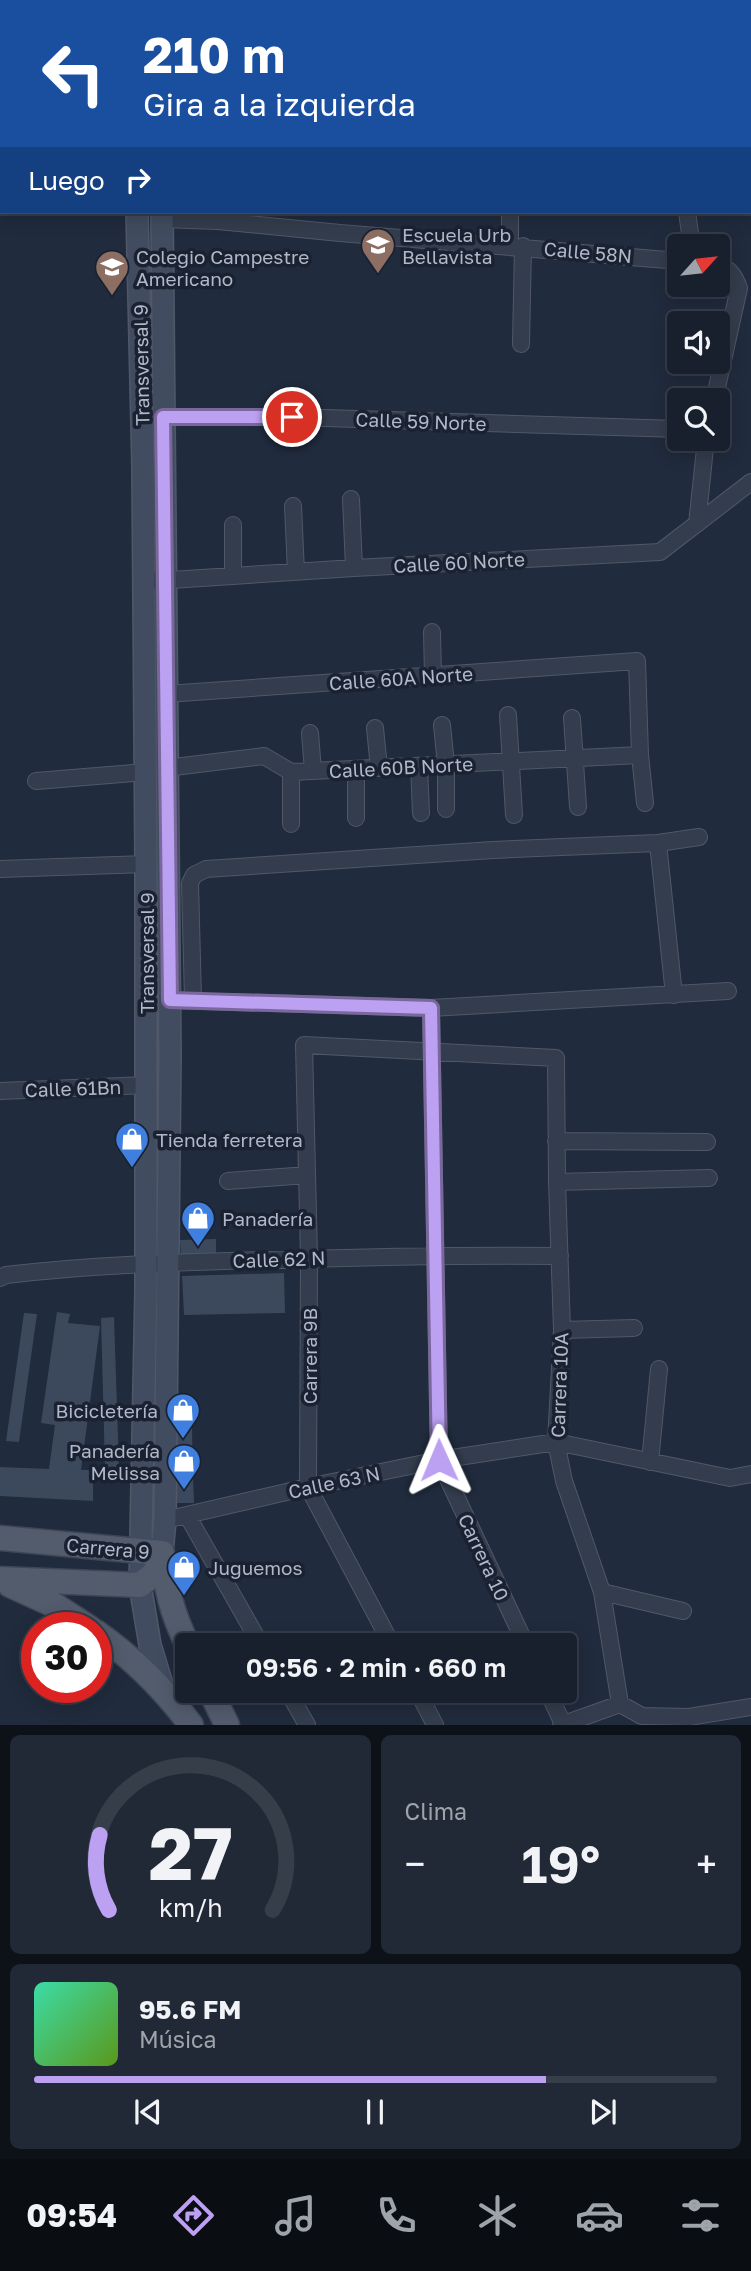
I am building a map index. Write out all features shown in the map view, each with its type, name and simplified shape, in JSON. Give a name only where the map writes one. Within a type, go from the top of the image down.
[{"type":"main road","name":"Transversal 9","points":[[137,214],[154,581],[156,770],[170,1000],[165,1520],[151,1552]]},
{"type":"main road","name":"Transversal 9","points":[[151,1552],[142,1521],[146,1263],[146,864],[166,694],[154,581],[163,417],[162,215]]},
{"type":"main road","name":"Carrera 9","points":[[0,1538],[151,1552],[182,1633]]},
{"type":"main road","points":[[0,1579],[140,1585],[155,1573],[151,1552]]},
{"type":"main road","points":[[0,1579],[64,1612]]},
{"type":"main road","points":[[140,1585],[150,1645],[164,1692]]},
{"type":"main road","points":[[112,1645],[164,1692],[191,1725]]},
{"type":"main road","points":[[217,1703],[227,1725]]},
{"type":"street","points":[[510,214],[517,246],[520,344]]},
{"type":"street","points":[[687,214],[690,234]]},
{"type":"street","name":"Calle 58N","points":[[162,215],[218,216],[340,233],[667,260]]},
{"type":"street","points":[[716,388],[739,288],[730,273]]},
{"type":"street","name":"Calle 59 Norte","points":[[163,417],[292,417],[667,429]]},
{"type":"street","points":[[697,524],[705,451]]},
{"type":"street","name":"Calle 60 Norte","points":[[154,581],[660,552],[751,482]]},
{"type":"street","points":[[351,499],[354,568]]},
{"type":"street","points":[[293,506],[296,572]]},
{"type":"street","points":[[233,525],[233,576]]},
{"type":"street","points":[[432,632],[433,676]]},
{"type":"street","name":"Calle 60A Norte","points":[[166,694],[637,661],[640,755]]},
{"type":"street","points":[[508,715],[514,815]]},
{"type":"street","points":[[572,718],[578,807]]},
{"type":"street","points":[[442,725],[446,809]]},
{"type":"street","points":[[375,727],[379,768]]},
{"type":"street","points":[[310,733],[313,771]]},
{"type":"street","points":[[640,755],[645,803]]},
{"type":"street","name":"Calle 60B Norte","points":[[36,781],[156,770],[264,756],[291,772],[640,755]]},
{"type":"street","points":[[419,766],[421,813]]},
{"type":"street","points":[[356,769],[356,818]]},
{"type":"street","points":[[291,772],[291,824]]},
{"type":"street","points":[[193,999],[190,883],[194,876],[206,869],[493,850],[658,843],[699,837]]},
{"type":"street","points":[[658,843],[674,995]]},
{"type":"street","points":[[0,869],[146,864]]},
{"type":"street","points":[[170,1000],[431,1008],[728,991]]},
{"type":"street","name":"Carrera 10","points":[[431,1008],[439,1460],[520,1633]]},
{"type":"street","name":"Carrera 9B","points":[[386,1633],[308,1487],[309,1258],[304,1045],[432,1053]]},
{"type":"street","name":"Carrera 10A","points":[[432,1053],[556,1058],[562,1330],[556,1442],[564,1481],[602,1592],[620,1704]]},
{"type":"street","name":"Calle 61Bn","points":[[0,1091],[147,1085]]},
{"type":"street","points":[[556,1141],[708,1142]]},
{"type":"street","points":[[228,1181],[307,1175]]},
{"type":"street","points":[[557,1182],[709,1178]]},
{"type":"street","name":"Calle 62 N","points":[[0,1278],[55,1269],[168,1262],[434,1255],[560,1256]]},
{"type":"street","points":[[562,1330],[634,1328]]},
{"type":"street","points":[[650,1462],[659,1368]]},
{"type":"street","name":"Calle 63 N","points":[[165,1520],[439,1460],[556,1442],[730,1478],[751,1474]]},
{"type":"street","points":[[187,1515],[254,1633]]},
{"type":"street","points":[[602,1592],[683,1611]]},
{"type":"street","points":[[294,1703],[307,1725]]},
{"type":"street","points":[[424,1703],[435,1725]]},
{"type":"street","points":[[553,1703],[562,1724],[620,1704],[642,1716],[654,1717],[689,1717],[751,1707]]},
{"type":"building","name":"Panadería","points":[[216,1239],[216,1257],[181,1258],[180,1240]]},
{"type":"building","points":[[284,1273],[285,1313],[184,1315],[182,1276]]},
{"type":"building","points":[[57,1312],[70,1314],[68,1323],[100,1326],[81,1470],[93,1470],[93,1501],[0,1496],[0,1467],[49,1469],[55,1425],[41,1423]]},
{"type":"building","points":[[24,1313],[37,1314],[19,1442],[6,1441]]},
{"type":"building","points":[[114,1317],[119,1468],[105,1468],[101,1318]]},
{"type":"building","points":[[173,1426],[192,1427],[193,1477],[174,1478]]},
{"type":"building","name":"Panadería Melissa","points":[[193,1478],[194,1503],[175,1503],[174,1479]]},
{"type":"place","name":"Escuela Urb Bellavista","points":[[378,275]]},
{"type":"place","name":"Colegio Campestre Americano","points":[[112,297]]},
{"type":"place","name":"Tienda ferretera","points":[[132,1169]]},
{"type":"place","name":"Panadería","points":[[198,1248]]},
{"type":"place","name":"Bicicletería","points":[[183,1440]]},
{"type":"place","name":"Panadería Melissa","points":[[184,1491]]},
{"type":"place","name":"Juguemos","points":[[184,1597]]},
{"type":"route","points":[[292,417],[163,417],[170,1000],[431,1008],[439,1460]]}]
